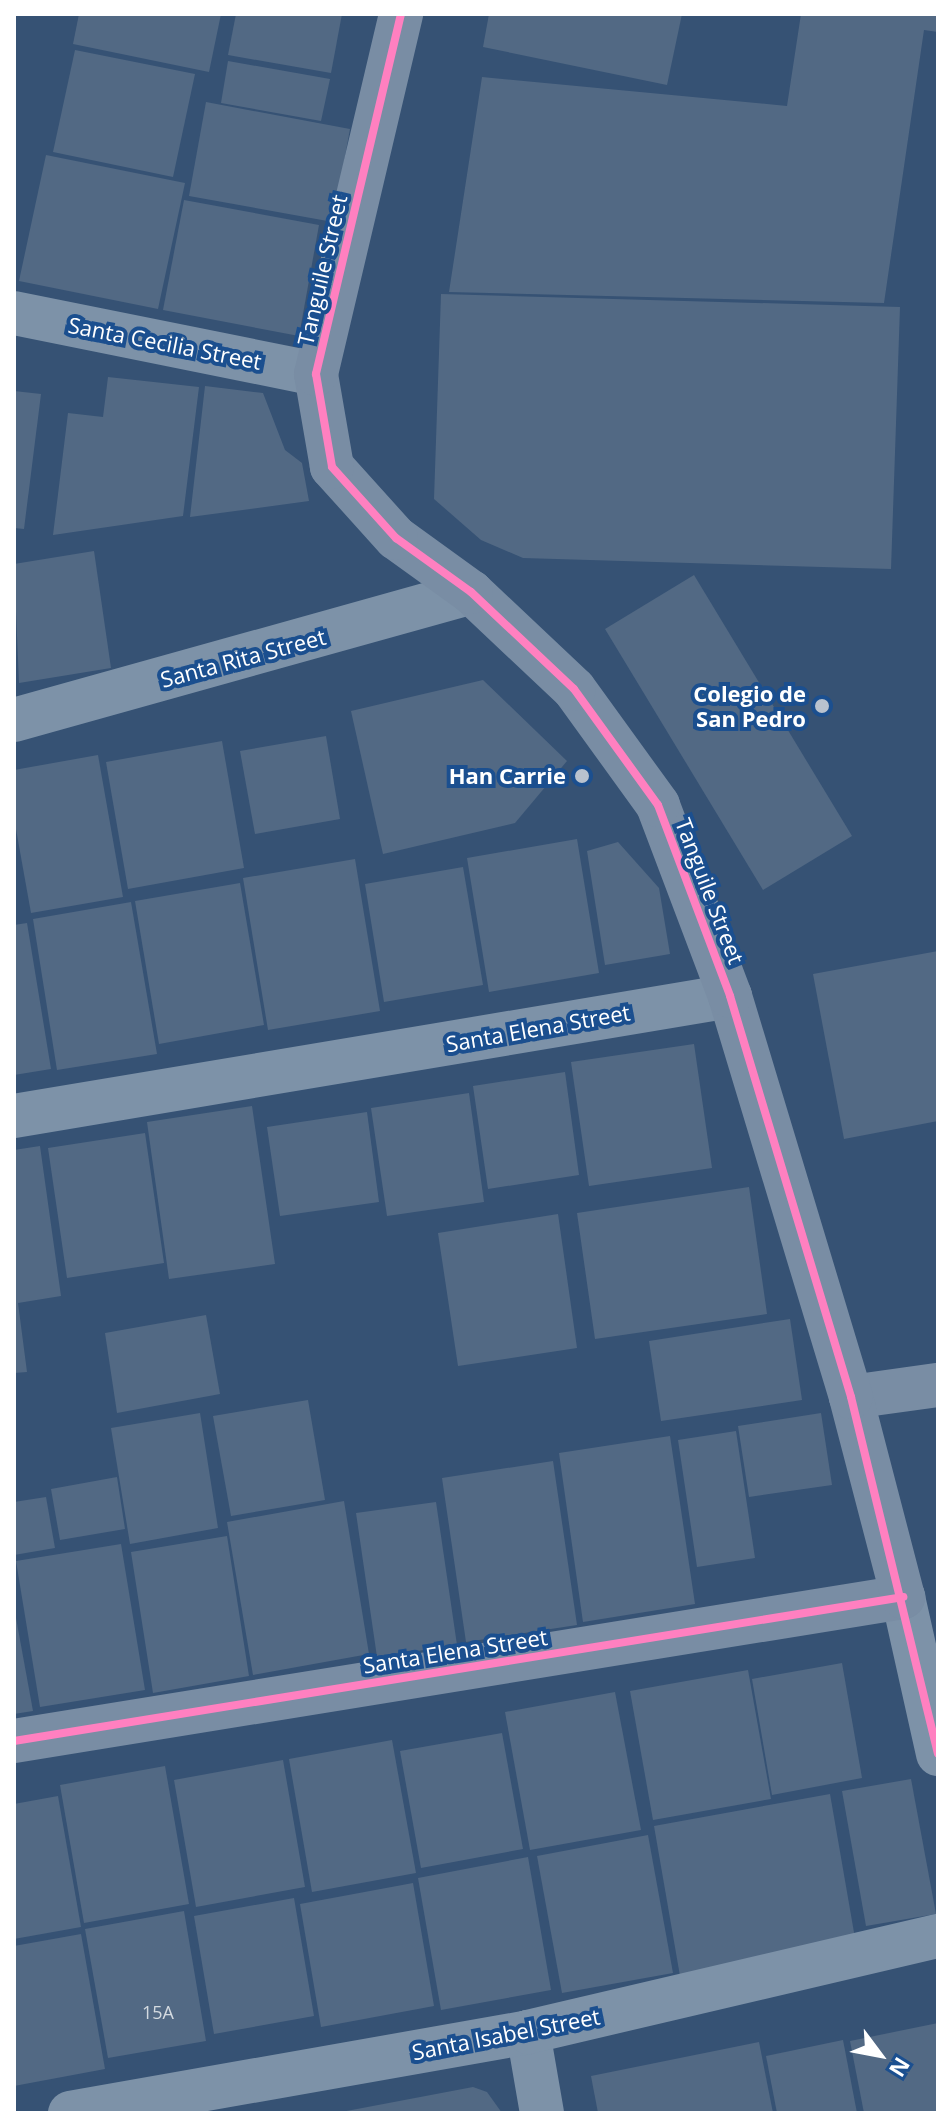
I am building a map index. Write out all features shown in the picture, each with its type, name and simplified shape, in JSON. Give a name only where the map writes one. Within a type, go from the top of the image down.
[{"type":"street","name":"Tanguile Street","points":[[401,14],[316,374],[332,467],[396,538],[471,592],[574,689],[658,805],[730,996],[851,1397],[903,1597],[938,1754]]},
{"type":"street","name":"Santa Cecilia Street","points":[[14,313],[316,374]]},
{"type":"street","name":"Santa Rita Street","points":[[14,720],[471,592]]},
{"type":"street","name":"Santa Elena Street","points":[[14,1116],[730,996]]},
{"type":"street","points":[[851,1397],[938,1385]]},
{"type":"street","name":"Santa Elena Street","points":[[14,1741],[903,1597]]},
{"type":"street","name":"Santa Isabel Street","points":[[70,2113],[116,2109],[528,2032],[938,1936]]},
{"type":"street","points":[[528,2032],[542,2113]]},
{"type":"building","points":[[79,14],[221,14],[209,72],[73,44]]},
{"type":"building","points":[[236,14],[342,14],[331,73],[228,55]]},
{"type":"building","points":[[489,14],[682,14],[667,85],[483,47]]},
{"type":"building","points":[[801,14],[938,14],[938,32],[924,30],[884,303],[449,292],[482,77],[787,106]]},
{"type":"building","points":[[75,50],[195,74],[173,177],[53,152]]},
{"type":"building","points":[[228,61],[330,79],[321,121],[221,103]]},
{"type":"building","points":[[206,102],[350,129],[333,222],[189,196]]},
{"type":"building","points":[[46,155],[185,183],[158,309],[19,281]]},
{"type":"building","points":[[184,200],[319,225],[299,336],[163,310]]},
{"type":"building","points":[[441,294],[900,307],[891,569],[523,558],[481,540],[434,499]]},
{"type":"building","points":[[108,377],[199,387],[183,516],[53,535],[68,413],[103,417]]},
{"type":"building","points":[[205,386],[263,393],[285,450],[302,463],[309,501],[190,517]]},
{"type":"building","points":[[14,391],[41,394],[24,529],[14,528]]},
{"type":"building","points":[[94,551],[111,668],[19,683],[14,564]]},
{"type":"building","points":[[694,575],[852,836],[763,890],[605,629]]},
{"type":"building","points":[[483,680],[567,761],[515,823],[383,854],[351,711]]},
{"type":"building","points":[[326,736],[340,819],[255,834],[240,751]]},
{"type":"building","points":[[222,741],[244,868],[128,889],[106,762]]},
{"type":"building","points":[[98,755],[123,897],[31,913],[14,818],[14,770]]},
{"type":"building","points":[[577,839],[599,973],[489,992],[467,858]]},
{"type":"building","points":[[618,842],[659,888],[670,954],[605,965],[587,851]]},
{"type":"building","points":[[355,859],[380,1011],[268,1030],[243,878]]},
{"type":"building","points":[[463,867],[483,985],[384,1002],[365,884]]},
{"type":"building","points":[[240,883],[264,1025],[159,1044],[135,901]]},
{"type":"building","points":[[131,902],[157,1054],[57,1070],[33,919]]},
{"type":"building","points":[[27,923],[51,1069],[14,1075],[14,925]]},
{"type":"building","points":[[938,951],[938,1121],[844,1139],[813,974]]},
{"type":"building","points":[[694,1044],[712,1168],[589,1186],[571,1062]]},
{"type":"building","points":[[565,1072],[579,1175],[488,1189],[473,1086]]},
{"type":"building","points":[[469,1093],[484,1202],[387,1216],[371,1108]]},
{"type":"building","points":[[252,1106],[275,1264],[169,1279],[147,1122]]},
{"type":"building","points":[[367,1112],[379,1202],[280,1216],[267,1127]]},
{"type":"building","points":[[145,1133],[164,1263],[67,1278],[48,1148]]},
{"type":"building","points":[[40,1146],[61,1296],[18,1303],[27,1372],[14,1373],[14,1150]]},
{"type":"building","points":[[749,1187],[767,1314],[595,1339],[577,1213]]},
{"type":"building","points":[[558,1214],[577,1348],[458,1366],[438,1233]]},
{"type":"building","points":[[206,1315],[220,1394],[117,1413],[105,1333]]},
{"type":"building","points":[[790,1319],[802,1400],[661,1421],[649,1341]]},
{"type":"building","points":[[308,1400],[325,1500],[231,1516],[213,1416]]},
{"type":"building","points":[[200,1413],[218,1528],[130,1544],[111,1428]]},
{"type":"building","points":[[821,1413],[832,1485],[749,1497],[738,1426]]},
{"type":"building","points":[[736,1431],[755,1558],[697,1567],[678,1440]]},
{"type":"building","points":[[670,1436],[695,1604],[583,1622],[559,1453]]},
{"type":"building","points":[[553,1461],[577,1625],[466,1642],[442,1478]]},
{"type":"building","points":[[117,1477],[125,1529],[60,1540],[51,1489]]},
{"type":"building","points":[[46,1497],[55,1548],[14,1555],[14,1502]]},
{"type":"building","points":[[344,1501],[369,1654],[253,1675],[227,1522]]},
{"type":"building","points":[[436,1502],[457,1645],[377,1657],[356,1513]]},
{"type":"building","points":[[227,1536],[249,1676],[153,1693],[131,1552]]},
{"type":"building","points":[[121,1544],[145,1690],[40,1707],[16,1561]]},
{"type":"building","points":[[14,1607],[33,1711],[14,1714]]},
{"type":"building","points":[[842,1663],[862,1778],[772,1795],[752,1679]]},
{"type":"building","points":[[748,1670],[771,1799],[653,1820],[630,1691]]},
{"type":"building","points":[[615,1692],[641,1830],[530,1850],[505,1712]]},
{"type":"building","points":[[502,1733],[523,1849],[421,1868],[400,1751]]},
{"type":"building","points":[[392,1740],[416,1873],[312,1892],[289,1759]]},
{"type":"building","points":[[283,1760],[305,1887],[196,1907],[174,1780]]},
{"type":"building","points":[[165,1766],[189,1904],[84,1923],[60,1785]]},
{"type":"building","points":[[911,1779],[936,1914],[866,1926],[842,1791]]},
{"type":"building","points":[[830,1794],[856,1944],[680,1976],[654,1826]]},
{"type":"building","points":[[58,1796],[81,1927],[14,1939],[14,1804]]},
{"type":"building","points":[[648,1835],[673,1973],[562,1993],[537,1856]]},
{"type":"building","points":[[528,1857],[551,1990],[441,2010],[418,1878]]},
{"type":"building","points":[[413,1883],[434,2006],[321,2027],[300,1904]]},
{"type":"building","points":[[294,1898],[314,2016],[214,2034],[194,1916]]},
{"type":"building","points":[[184,1911],[206,2041],[108,2058],[85,1929]]},
{"type":"building","points":[[81,1934],[105,2069],[14,2086],[14,1946]]},
{"type":"building","points":[[938,2023],[938,2113],[864,2113],[850,2041]]},
{"type":"building","points":[[843,2040],[857,2113],[777,2113],[766,2056]]},
{"type":"building","points":[[759,2042],[773,2113],[598,2113],[591,2076]]},
{"type":"building","points":[[473,2087],[487,2092],[502,2113],[336,2113]]},
{"type":"cycle path","points":[[401,14],[316,374],[332,467],[396,538],[471,592],[574,689],[658,805],[730,996],[851,1397],[938,1754]]},
{"type":"cycle path","points":[[14,1741],[903,1597]]},
{"type":"place","name":"Colegio de San Pedro","points":[[822,706]]},
{"type":"place","name":"Han Carrie","points":[[582,776]]}]
